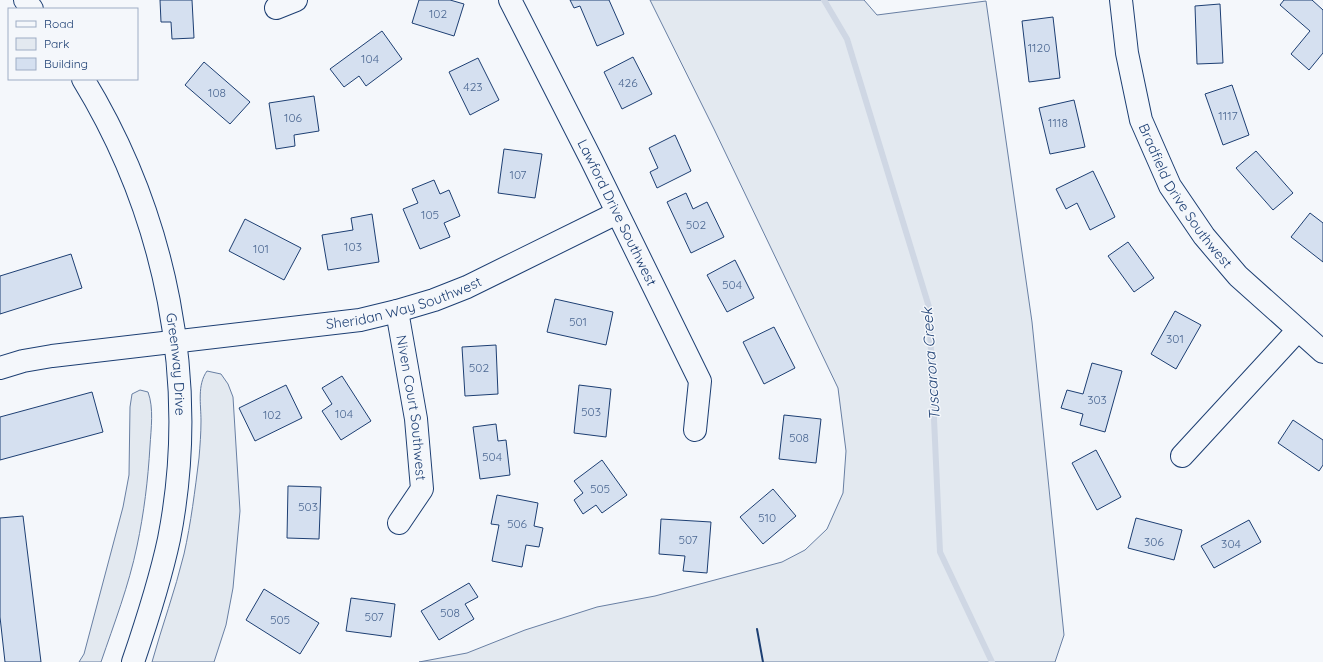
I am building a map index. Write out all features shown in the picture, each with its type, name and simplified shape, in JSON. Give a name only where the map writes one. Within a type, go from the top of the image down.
[{"type":"street","points":[[25,0],[31,8]]},
{"type":"street","points":[[276,8],[296,0]]},
{"type":"street","name":"Lawford Drive Southwest","points":[[510,0],[591,158],[700,381],[695,430]]},
{"type":"street","name":"Bradfield Drive Southwest","points":[[1122,0],[1127,53],[1141,120],[1170,186],[1204,236],[1238,276],[1323,352]]},
{"type":"street","name":"Greenway Drive","points":[[84,80],[118,143],[149,221],[167,290],[176,342],[180,431],[177,485],[169,538],[157,591],[134,662]]},
{"type":"street","name":"Sheridan Way Southwest","points":[[0,368],[23,361],[52,356],[360,320],[397,311],[434,300],[467,287],[617,213]]},
{"type":"street","name":"Niven Court Southwest","points":[[397,311],[416,419],[422,488],[399,523]]},
{"type":"street","points":[[1182,456],[1298,330]]},
{"type":"green space","points":[[650,0],[864,0],[877,15],[986,1],[1032,322],[1064,635],[1055,662],[419,662],[467,653],[525,630],[597,607],[655,596],[782,562],[805,550],[827,529],[843,493],[846,451],[838,388],[714,129]]},
{"type":"green space","points":[[207,371],[221,374],[228,384],[233,397],[240,511],[233,588],[226,625],[214,662],[152,662],[184,554],[189,530],[199,458],[201,388]]},
{"type":"green space","points":[[140,390],[148,392],[152,419],[147,484],[142,521],[134,561],[126,590],[101,662],[79,662],[84,654],[123,507],[129,475],[130,407],[132,394]]},
{"type":"building","points":[[160,0],[192,0],[194,38],[172,39],[171,22],[161,22]]},
{"type":"building","points":[[419,0],[450,0],[464,4],[454,36],[412,23]]},
{"type":"building","points":[[570,0],[609,0],[624,34],[597,46],[580,6],[574,8]]},
{"type":"building","points":[[1284,0],[1312,0],[1323,10],[1323,53],[1309,70],[1291,54],[1310,31],[1280,5]]},
{"type":"building","points":[[1220,4],[1223,63],[1197,64],[1195,6]]},
{"type":"building","points":[[1053,17],[1060,78],[1029,82],[1022,21]]},
{"type":"building","points":[[382,31],[402,59],[366,86],[359,76],[344,87],[330,69]]},
{"type":"building","points":[[633,57],[652,94],[622,109],[604,72]]},
{"type":"building","points":[[478,58],[499,100],[470,115],[449,72]]},
{"type":"building","points":[[204,62],[250,102],[230,124],[185,85]]},
{"type":"building","points":[[1232,85],[1249,135],[1223,145],[1205,94]]},
{"type":"building","points":[[314,96],[319,131],[294,135],[295,146],[276,149],[269,103]]},
{"type":"building","points":[[1074,100],[1085,147],[1050,154],[1039,108]]},
{"type":"building","points":[[675,135],[691,171],[657,188],[650,172],[658,168],[649,148]]},
{"type":"building","points":[[504,149],[542,154],[535,198],[498,193]]},
{"type":"building","points":[[1256,151],[1293,193],[1273,210],[1236,168]]},
{"type":"building","points":[[1093,171],[1115,217],[1090,230],[1077,203],[1066,209],[1056,189]]},
{"type":"building","points":[[434,180],[440,194],[449,190],[460,216],[444,223],[450,237],[420,249],[403,209],[418,203],[412,189]]},
{"type":"building","points":[[686,193],[693,209],[707,202],[724,237],[691,253],[667,202]]},
{"type":"building","points":[[1310,213],[1323,223],[1323,262],[1291,237]]},
{"type":"building","points":[[372,214],[379,262],[328,270],[322,235],[353,230],[351,218]]},
{"type":"building","points":[[245,219],[301,248],[284,280],[229,251]]},
{"type":"building","points":[[1128,242],[1154,278],[1134,292],[1108,256]]},
{"type":"building","points":[[71,254],[82,288],[0,314],[0,276]]},
{"type":"building","points":[[735,260],[754,298],[727,312],[707,275]]},
{"type":"building","points":[[555,299],[613,312],[606,345],[547,332]]},
{"type":"building","points":[[1175,311],[1201,325],[1176,369],[1151,354]]},
{"type":"building","points":[[774,327],[795,368],[764,384],[743,342]]},
{"type":"building","points":[[496,345],[498,394],[465,396],[462,347]]},
{"type":"building","points":[[1092,363],[1122,371],[1105,432],[1080,425],[1083,414],[1061,408],[1067,390],[1083,394]]},
{"type":"building","points":[[342,376],[371,421],[341,440],[322,411],[332,404],[322,388]]},
{"type":"building","points":[[286,385],[302,418],[255,441],[239,408]]},
{"type":"building","points":[[579,385],[611,389],[606,437],[574,433]]},
{"type":"building","points":[[92,392],[103,432],[0,460],[0,417]]},
{"type":"building","points":[[784,415],[821,419],[816,463],[779,459]]},
{"type":"building","points":[[1293,420],[1323,440],[1323,465],[1319,471],[1278,443]]},
{"type":"building","points":[[496,424],[498,441],[506,440],[510,475],[480,479],[473,427]]},
{"type":"building","points":[[1096,450],[1121,497],[1097,510],[1072,463]]},
{"type":"building","points":[[602,460],[627,495],[602,513],[596,505],[583,514],[574,500],[583,493],[574,481]]},
{"type":"building","points":[[288,486],[321,487],[319,539],[287,538]]},
{"type":"building","points":[[773,489],[796,516],[763,544],[740,517]]},
{"type":"building","points":[[497,495],[538,503],[534,526],[543,528],[539,547],[526,545],[522,567],[492,561],[499,525],[491,524]]},
{"type":"building","points":[[23,516],[41,662],[5,662],[0,617],[0,518]]},
{"type":"building","points":[[1136,518],[1182,530],[1174,560],[1128,548]]},
{"type":"building","points":[[661,519],[711,522],[707,573],[683,571],[685,556],[659,554]]},
{"type":"building","points":[[1249,520],[1261,542],[1214,568],[1201,546]]},
{"type":"building","points":[[469,583],[478,597],[465,604],[474,619],[439,640],[421,611]]},
{"type":"building","points":[[264,589],[319,623],[300,654],[246,620]]},
{"type":"building","points":[[351,598],[395,604],[391,637],[346,631]]},
{"type":"waterway","name":"Tuscarora Creek","points":[[824,0],[847,39],[929,307],[940,552],[992,662]]},
{"type":"wall","points":[[757,629],[763,662]]}]
